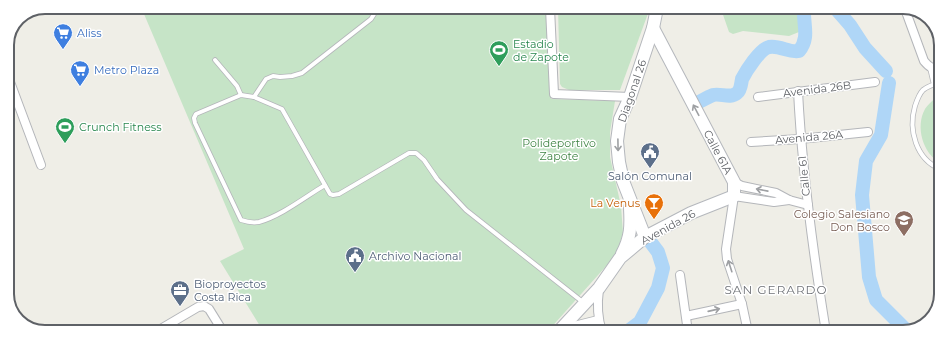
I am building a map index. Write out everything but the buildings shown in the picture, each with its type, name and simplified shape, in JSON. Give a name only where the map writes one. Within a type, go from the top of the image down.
[{"type":"street","points":[[550,14],[554,94],[630,97]]},
{"type":"street","name":"Diagonal 26","points":[[645,237],[630,198],[619,162],[618,141],[620,119],[630,97],[653,28],[656,14]]},
{"type":"street","points":[[907,14],[924,61],[929,67],[934,68]]},
{"type":"street","name":"Calle 61A","points":[[653,28],[734,182],[734,196],[726,249],[727,259],[742,304],[746,325]]},
{"type":"street","points":[[645,52],[655,50],[660,52],[669,60]]},
{"type":"street","name":"Avenida 26B","points":[[758,97],[875,82]]},
{"type":"street","name":"Calle 61","points":[[798,91],[800,139],[812,244],[825,325]]},
{"type":"street","points":[[14,92],[42,165]]},
{"type":"street","name":"Avenida 26A","points":[[751,142],[868,132]]},
{"type":"street","points":[[734,182],[742,186],[776,193],[789,200],[808,205]]},
{"type":"street","points":[[734,196],[774,202],[789,200]]},
{"type":"street","name":"Avenida 26","points":[[564,325],[599,288],[620,258],[645,237],[691,213],[734,196]]},
{"type":"street","name":"Diagonal 26","points":[[620,258],[628,242],[630,231],[630,198]]},
{"type":"street","points":[[680,275],[687,325]]},
{"type":"street","points":[[599,288],[597,304],[600,325]]},
{"type":"street","points":[[686,316],[742,304]]},
{"type":"street","points":[[167,325],[198,307],[204,306],[209,309],[219,325]]},
{"type":"street","points":[[579,325],[598,320]]},
{"type":"lane","points":[[254,97],[266,79],[273,76],[292,76],[302,73],[371,19],[374,14]]},
{"type":"lane","points":[[216,60],[237,86],[241,95]]},
{"type":"lane","points":[[929,67],[934,85],[923,90],[919,96],[912,116],[912,126],[916,144],[922,155],[934,167]]},
{"type":"lane","points":[[325,185],[274,216],[258,222],[240,220],[195,124],[194,118],[196,114],[241,95],[254,97],[282,109],[325,185],[330,194],[333,195],[339,194],[409,153],[416,152],[424,160],[437,179],[466,210],[584,303]]},
{"type":"green space","name":"Polideportivo Zapote","points":[[144,14],[547,14],[551,99],[615,101],[610,132],[610,157],[621,206],[623,233],[616,255],[553,325],[259,325],[220,261],[244,249]]},
{"type":"green space","points":[[558,14],[648,14],[620,90],[569,90],[562,87],[560,84]]},
{"type":"green space","points":[[723,14],[799,14],[799,32],[789,36],[743,31],[733,34],[729,32]]},
{"type":"green space","points":[[934,99],[934,159],[925,146],[921,131],[922,116],[928,105]]},
{"type":"waterway","points":[[699,102],[713,95],[731,96],[737,93],[740,89],[742,79],[747,71],[765,49],[773,47],[799,51],[805,36],[804,14]]},
{"type":"waterway","points":[[840,14],[850,25],[865,48],[886,71]]},
{"type":"waterway","points":[[889,83],[881,135],[866,161],[862,195],[869,277],[876,300],[901,325]]},
{"type":"waterway","points":[[636,325],[640,322],[658,288],[663,268],[658,252],[649,240]]},
{"type":"place","name":"Aliss","points":[[63,50]]},
{"type":"place","name":"Estadio de Zapote","points":[[499,67]]},
{"type":"place","name":"Metro Plaza","points":[[80,87]]},
{"type":"place","name":"Crunch Fitness","points":[[65,144]]},
{"type":"place","name":"Salón Comunal","points":[[650,169]]},
{"type":"place","name":"La Venus","points":[[654,220]]},
{"type":"place","name":"Colegio Salesiano Don Bosco","points":[[904,237]]},
{"type":"place","name":"Archivo Nacional","points":[[355,273]]},
{"type":"place","name":"Bioproyectos Costa Rica","points":[[180,307]]},
{"type":"district","name":"SAN GERARDO","points":[[776,290]]}]
